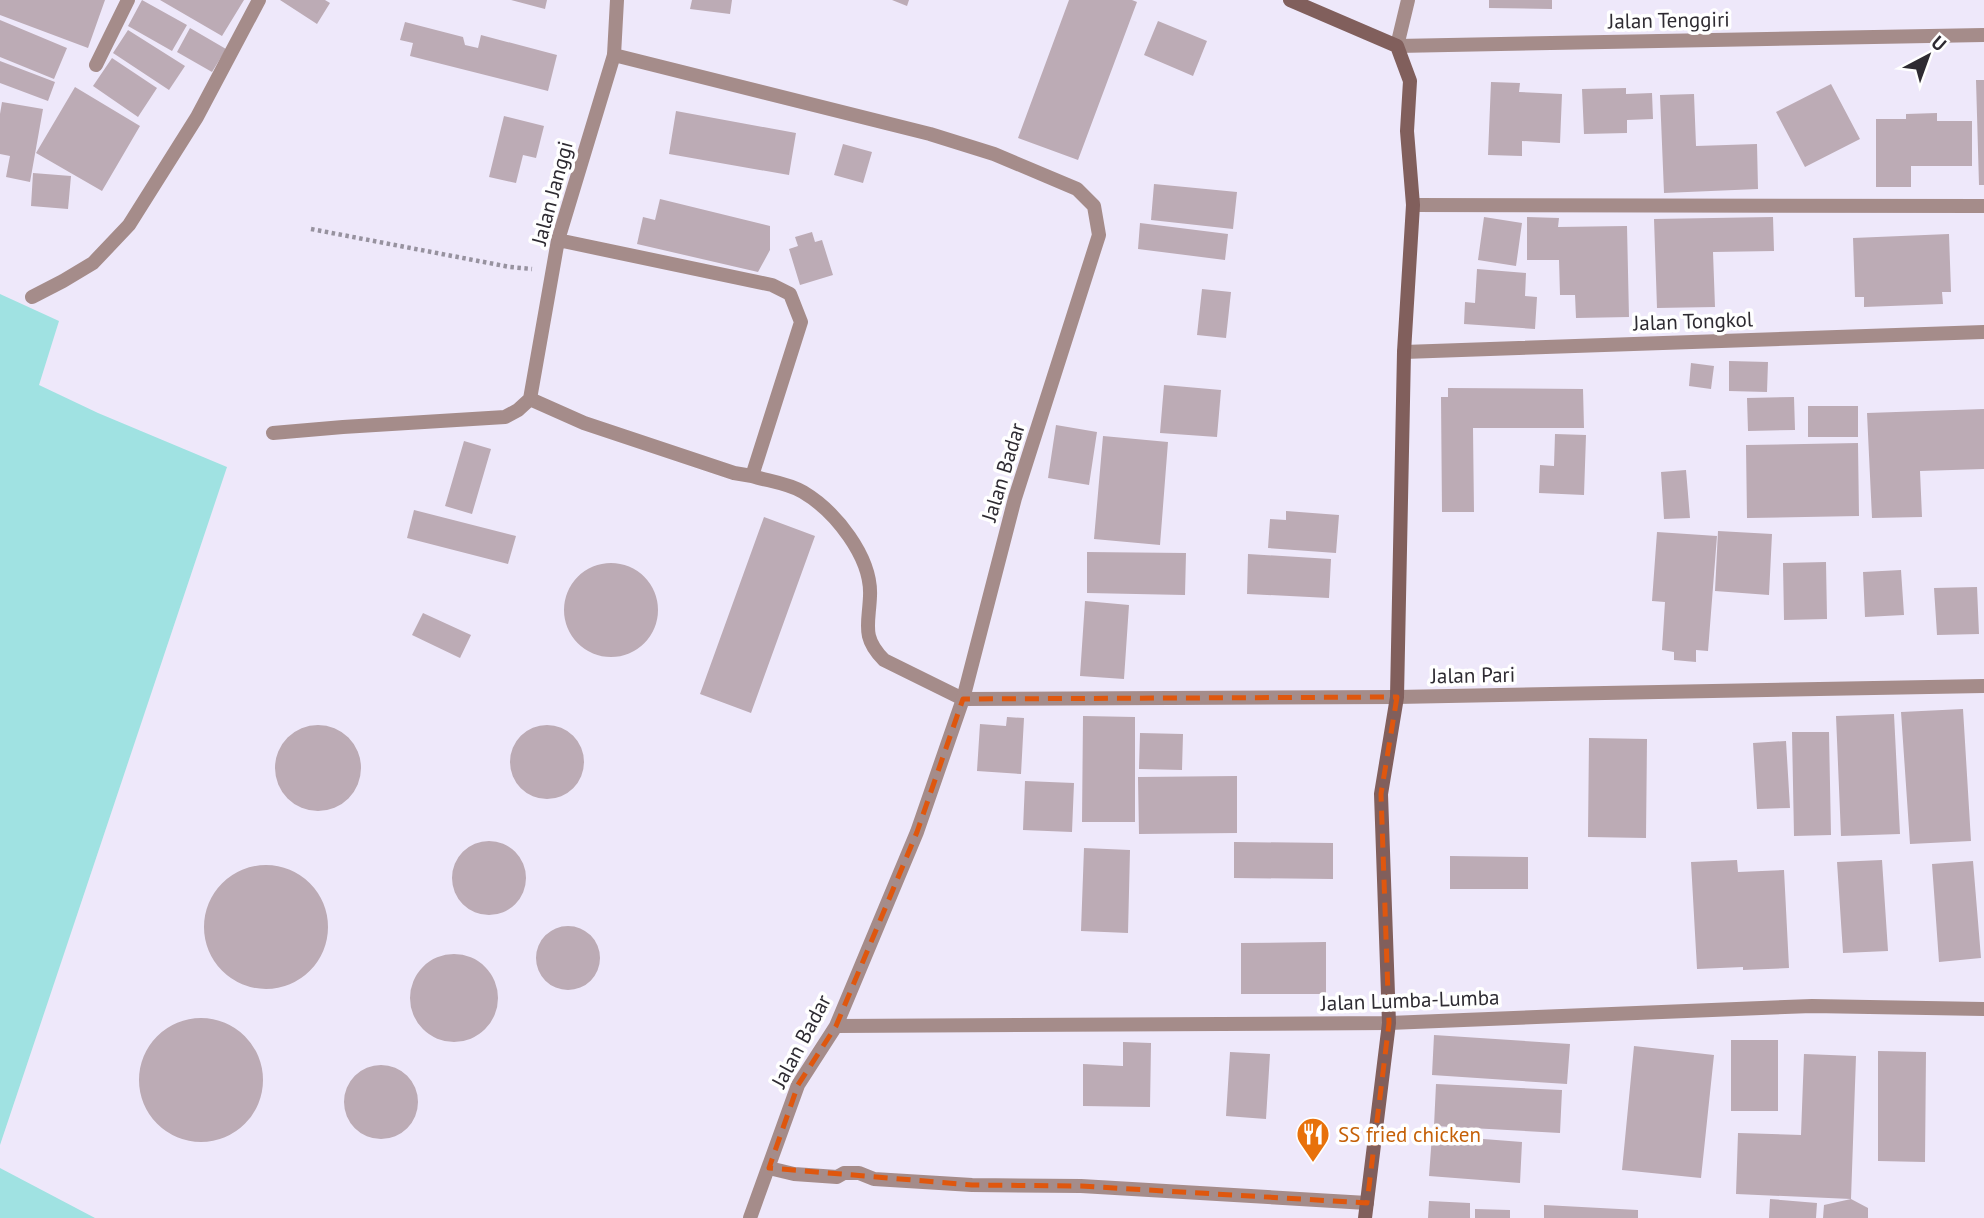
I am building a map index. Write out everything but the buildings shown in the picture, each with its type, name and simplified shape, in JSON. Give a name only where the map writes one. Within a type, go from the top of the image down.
[{"type":"main road","points":[[1290,0],[1397,46],[1410,81],[1407,131],[1413,205],[1404,352],[1397,697],[1381,794],[1390,1023],[1366,1211]]},
{"type":"street","points":[[96,65],[128,0]]},
{"type":"street","points":[[32,297],[93,263],[129,225],[197,117],[259,0]]},
{"type":"street","name":"Jalan Janggi","points":[[530,399],[558,240],[614,55],[617,0]]},
{"type":"street","points":[[1397,46],[1408,0]]},
{"type":"street","name":"Jalan Tenggiri","points":[[1397,46],[1984,35]]},
{"type":"street","name":"Jalan Badar","points":[[614,55],[930,134],[994,154],[1077,189],[1094,206],[1099,235],[1015,498],[963,699],[917,832],[836,1026],[798,1086],[750,1218]]},
{"type":"street","points":[[1413,205],[1984,206]]},
{"type":"street","points":[[558,240],[772,285],[790,294],[801,322],[752,477]]},
{"type":"street","name":"Jalan Tongkol","points":[[1404,352],[1984,332]]},
{"type":"street","points":[[273,433],[505,417],[530,399],[584,423],[734,473],[793,487],[827,509],[852,539],[866,569],[871,593],[868,636],[876,652],[884,660],[963,699]]},
{"type":"street","name":"Jalan Pari","points":[[963,699],[1397,697],[1984,686]]},
{"type":"street","name":"Jalan Lumba-Lumba","points":[[836,1026],[1390,1023],[1812,1006],[1984,1009]]},
{"type":"street","points":[[769,1168],[794,1174],[837,1177],[844,1173],[859,1173],[874,1179],[944,1184],[1081,1186],[1366,1211]]},
{"type":"path","points":[[311,229],[510,267],[554,272]]},
{"type":"highlighted area","points":[[1397,697],[1381,794],[1389,1023],[1367,1203],[1081,1186],[972,1185],[769,1168],[798,1085],[836,1026],[917,832],[963,699]]},
{"type":"shaded area","points":[[0,294],[59,321],[39,385],[227,467],[0,1145]]},
{"type":"shaded area","points":[[0,1168],[95,1218],[0,1218]]},
{"type":"place","name":"SS fried chicken","points":[[1313,1164]]}]
